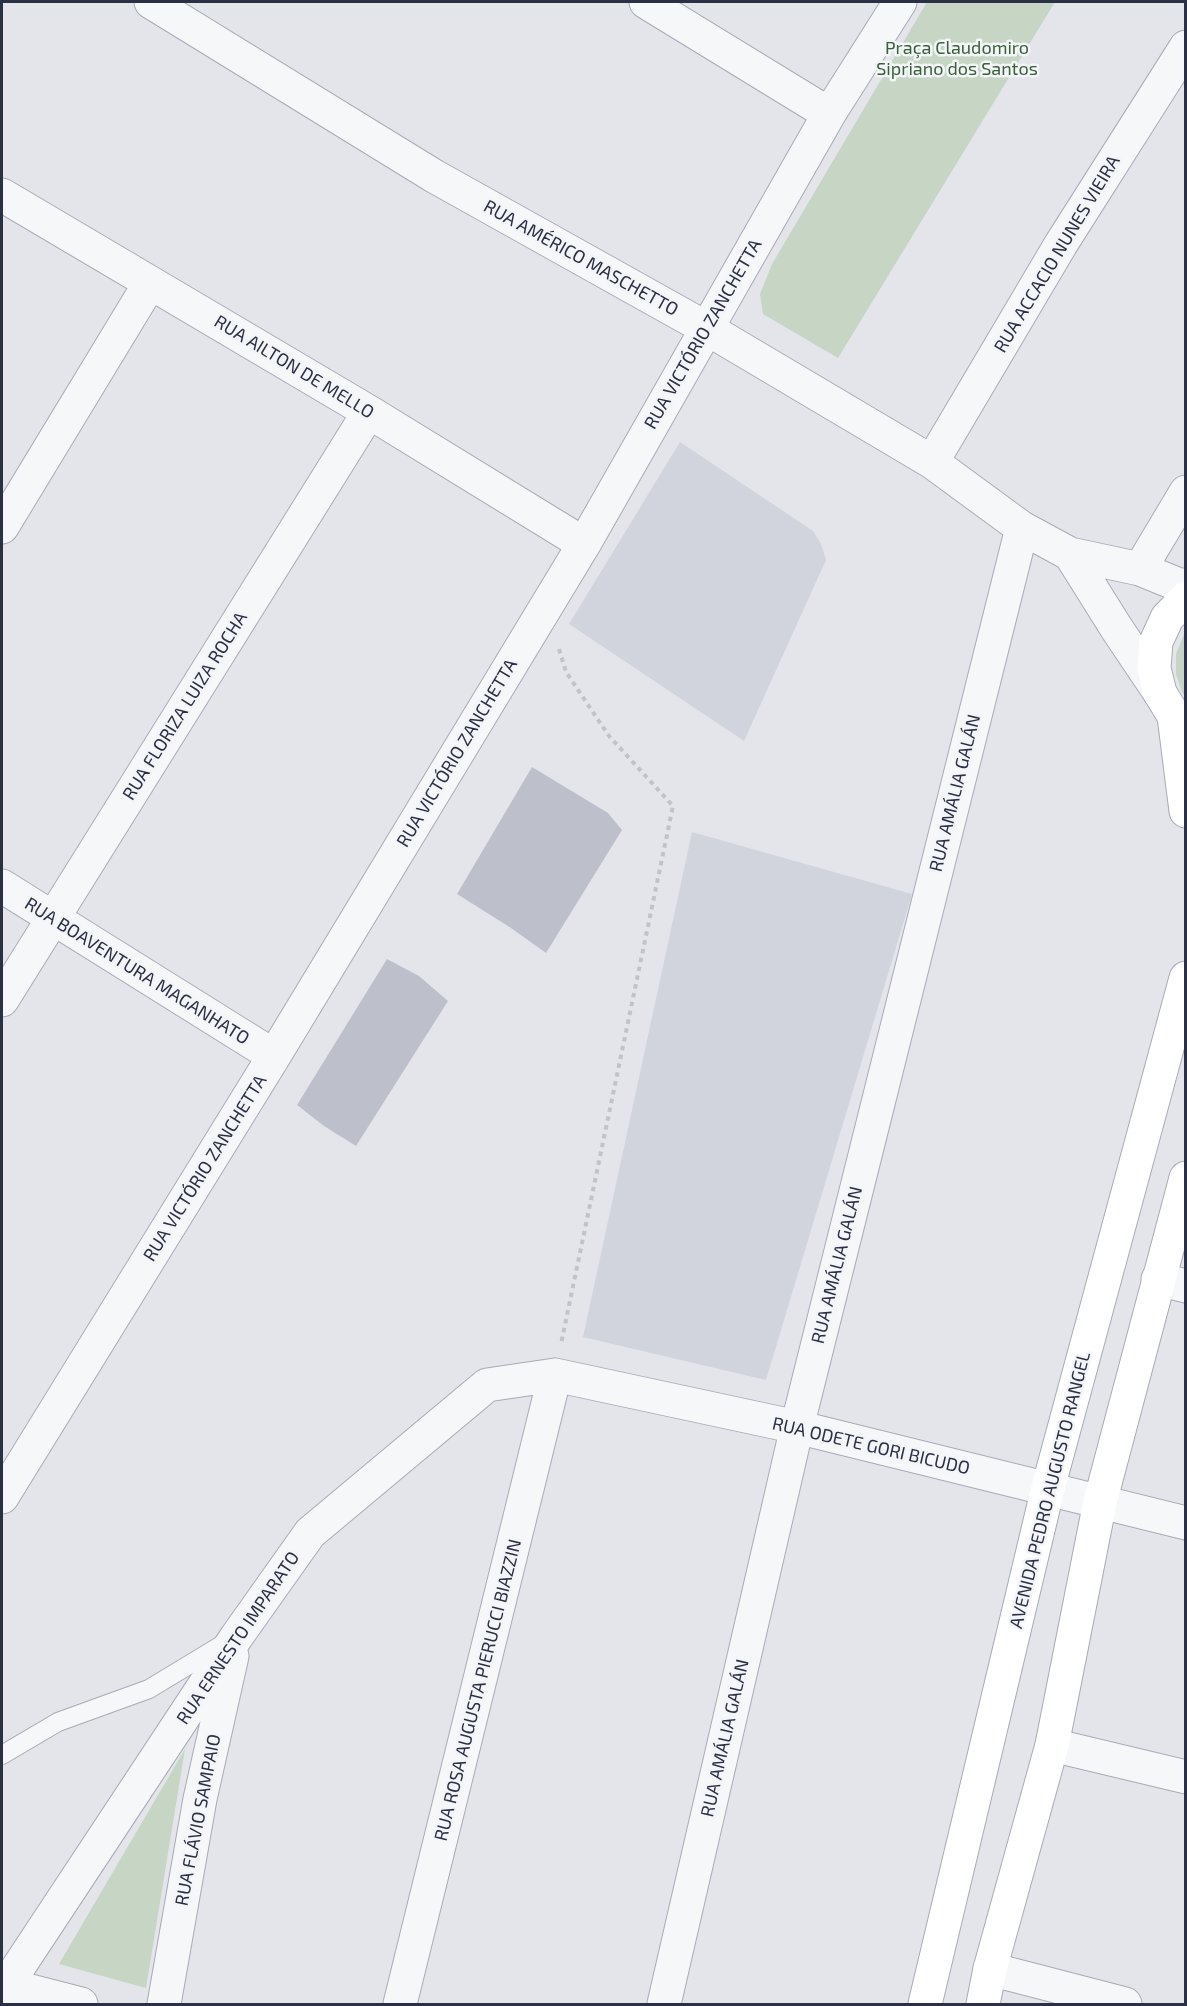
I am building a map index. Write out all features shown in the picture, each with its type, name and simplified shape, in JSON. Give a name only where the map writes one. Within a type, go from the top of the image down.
[{"type":"street","name":"RUA AMÉRICO MASCHETTO","points":[[151,2],[434,176],[706,328],[932,462],[1022,528],[1070,554],[1140,568],[1179,585],[1185,585]]},
{"type":"street","points":[[646,2],[829,114]]},
{"type":"street","name":"RUA VICTÓRIO ZANCHETTA","points":[[2,1497],[584,543],[829,114],[900,2]]},
{"type":"street","name":"RUA ACCACIO NUNES VIEIRA","points":[[932,462],[1061,244],[1185,47]]},
{"type":"street","name":"RUA AILTON DE MELLO","points":[[2,195],[369,412],[584,543]]},
{"type":"street","points":[[2,527],[150,283]]},
{"type":"street","name":"RUA FLORIZA LUIZA ROCHA","points":[[2,1000],[369,412]]},
{"type":"street","points":[[1140,568],[1185,492]]},
{"type":"street","name":"RUA AMÁLIA GALÁN","points":[[664,2004],[797,1427],[1022,528]]},
{"type":"street","name":"RUA AMÉRICO MASCHETTO","points":[[1070,554],[1173,712]]},
{"type":"street","points":[[1185,598],[1167,618],[1156,642],[1154,668],[1173,712],[1185,811]]},
{"type":"street","name":"RUA BOAVENTURA MAGANHATO","points":[[2,886],[273,1056]]},
{"type":"street","name":"AVENIDA PEDRO AUGUSTO RANGEL","points":[[925,2004],[1048,1488],[1185,978]]},
{"type":"street","points":[[982,2004],[1052,1745],[1100,1502],[1172,1282],[1185,1178]]},
{"type":"street","name":"RUA ODETE GORI BICUDO","points":[[555,1375],[797,1427],[1185,1523]]},
{"type":"street","name":"RUA ERNESTO IMPARATO","points":[[4,1989],[237,1636],[309,1533],[487,1385],[555,1375]]},
{"type":"street","name":"RUA ROSA AUGUSTA PIERUCCI BIAZZIN","points":[[400,2004],[555,1375]]},
{"type":"street","name":"RUA FLÁVIO SAMPAIO","points":[[164,2004],[200,1799],[237,1636]]},
{"type":"street","points":[[1052,1745],[1185,1777]]},
{"type":"street","points":[[990,1969],[1125,2004]]},
{"type":"street","points":[[4,1989],[81,2004]]},
{"type":"lane","points":[[2,1755],[58,1722],[149,1689],[237,1636]]},
{"type":"path","points":[[544,608],[566,672],[609,736],[672,806],[555,1375]]},
{"type":"shaded area","points":[[680,442],[813,531],[821,544],[826,560],[744,741],[569,624]]},
{"type":"shaded area","points":[[692,832],[912,894],[766,1380],[583,1337]]},
{"type":"green space","name":"Praça Claudomiro Sipriano dos Santos","points":[[927,2],[1055,2],[838,358],[763,314],[760,294],[772,264]]},
{"type":"green space","points":[[1185,632],[1185,697],[1176,674],[1176,654]]},
{"type":"green space","points":[[185,1749],[146,1988],[59,1964]]},
{"type":"building","points":[[532,767],[608,813],[622,830],[546,953],[457,894]]},
{"type":"building","points":[[387,959],[419,976],[448,1001],[356,1146],[324,1126],[297,1105]]}]
